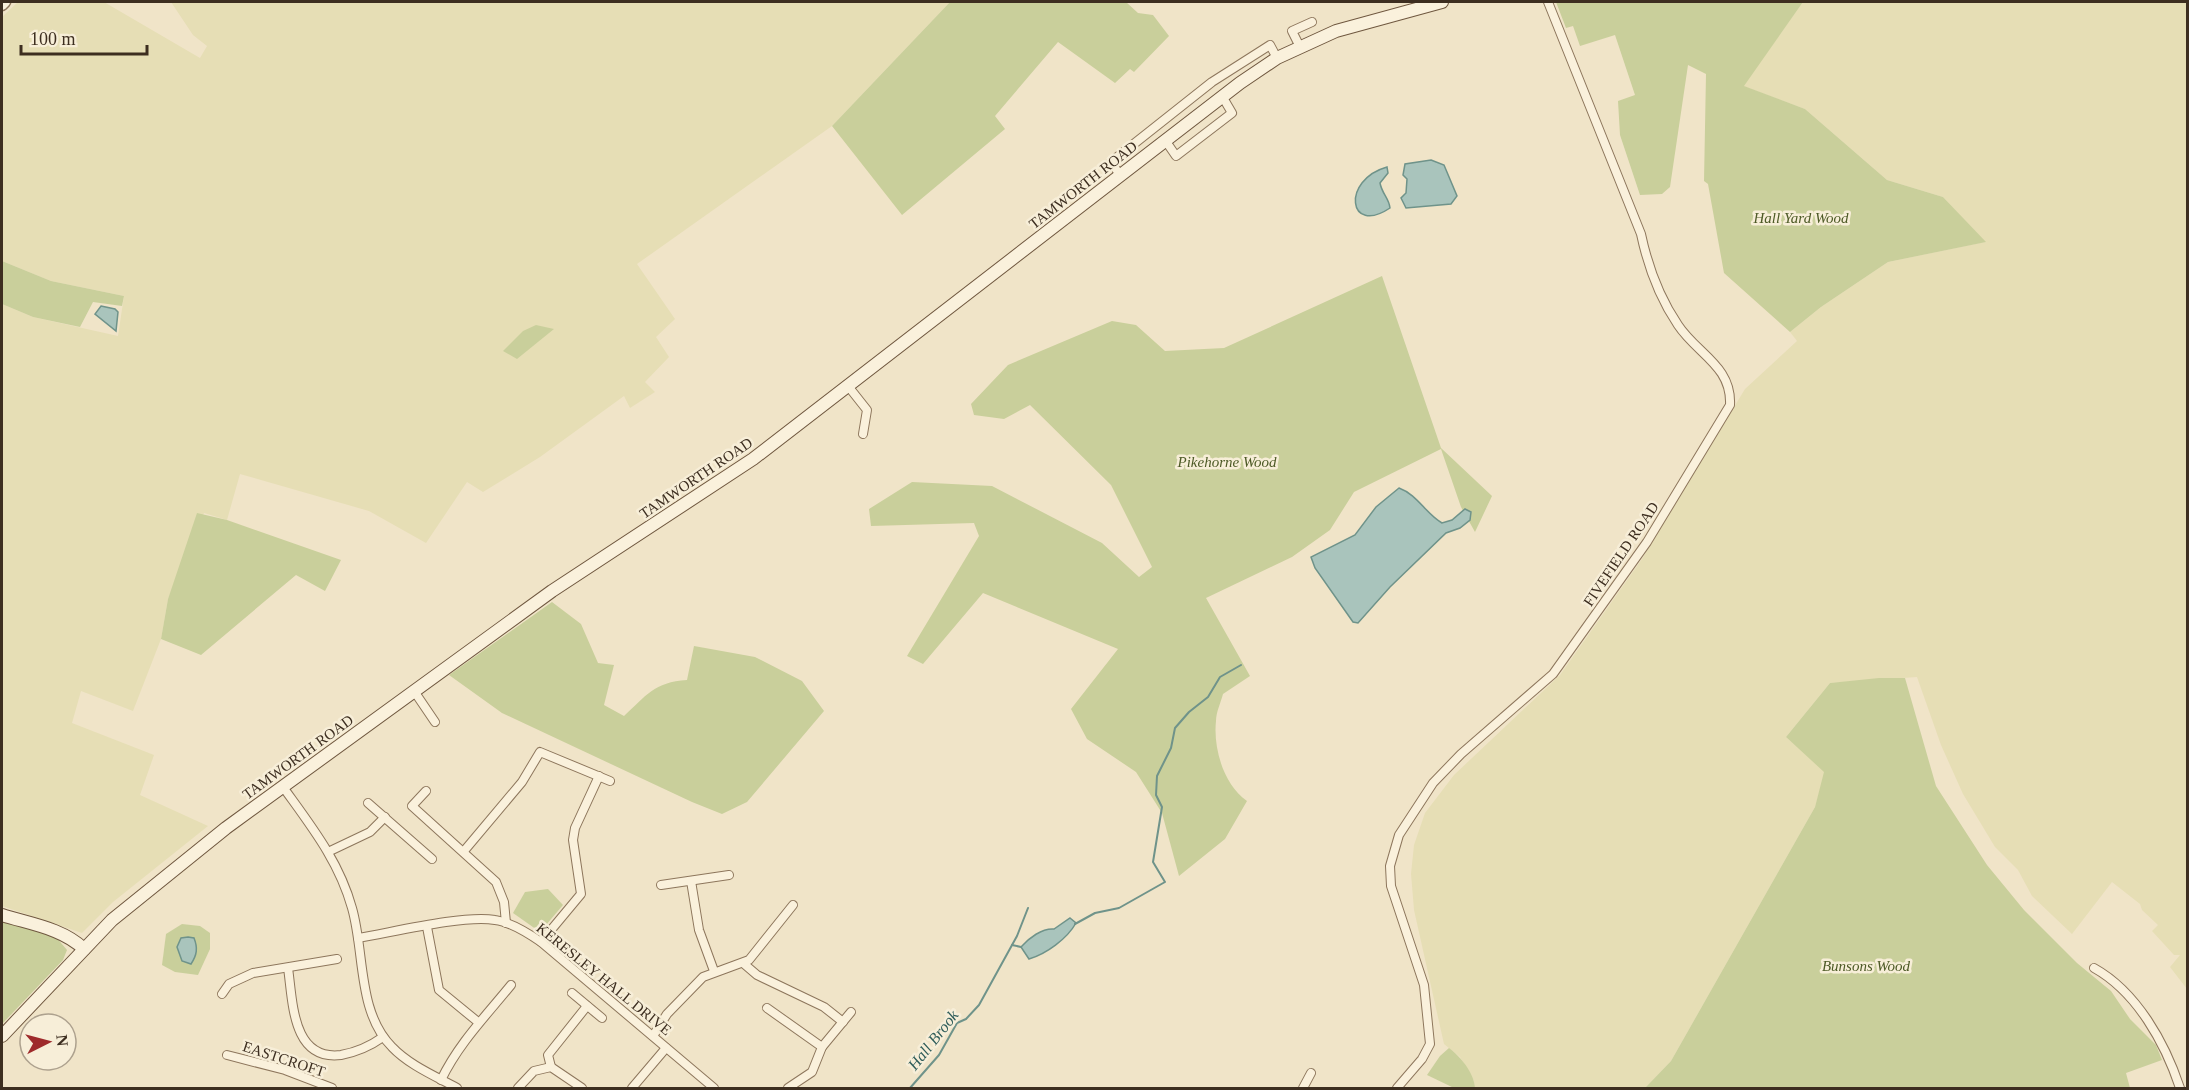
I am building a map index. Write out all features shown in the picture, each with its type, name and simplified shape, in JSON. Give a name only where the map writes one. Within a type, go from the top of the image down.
[{"type":"main road","name":"TAMWORTH ROAD","points":[[2,1036],[84,949],[144,893],[283,787],[552,591],[753,459],[1222,96],[1277,58],[1300,47],[1356,24],[1442,2]]},
{"type":"main road","points":[[2,915],[58,932],[72,939],[84,949]]},
{"type":"street","points":[[2,5],[5,2]]},
{"type":"street","name":"FIVEFIELD ROAD","points":[[1397,1089],[1422,1059],[1430,1044],[1424,985],[1391,886],[1390,866],[1399,835],[1432,783],[1461,753],[1553,674],[1647,543],[1730,405],[1729,382],[1678,326],[1659,291],[1647,261],[1641,234],[1548,2]]},
{"type":"street","points":[[1300,47],[1289,33],[1312,22]]},
{"type":"street","points":[[1120,175],[1111,162],[1212,82],[1270,45],[1277,58]]},
{"type":"street","points":[[1166,140],[1176,156],[1232,113],[1222,96]]},
{"type":"street","points":[[848,386],[867,410],[863,434]]},
{"type":"street","points":[[414,691],[435,722]]},
{"type":"street","points":[[464,851],[522,782],[537,754],[545,753],[610,781]]},
{"type":"street","points":[[541,942],[580,894],[573,840],[575,828],[599,776]]},
{"type":"street","points":[[283,787],[330,851],[353,910],[369,1005],[383,1037],[412,1063],[457,1089]]},
{"type":"street","points":[[426,791],[412,806],[496,882],[504,902],[506,923]]},
{"type":"street","points":[[368,802],[432,859]]},
{"type":"street","points":[[330,851],[370,832],[384,817]]},
{"type":"street","points":[[661,885],[729,875]]},
{"type":"street","points":[[691,881],[699,930],[714,971]]},
{"type":"street","points":[[653,1036],[683,996],[703,977],[714,971],[743,963],[754,954],[793,905]]},
{"type":"street","name":"KERESLEY HALL DRIVE","points":[[358,938],[474,920],[496,920],[506,923],[541,942],[714,1089]]},
{"type":"street","points":[[427,927],[439,990],[478,1022]]},
{"type":"street","points":[[222,994],[238,977],[337,959]]},
{"type":"street","points":[[743,963],[757,975],[779,983],[797,996],[824,1007],[843,1022]]},
{"type":"street","points":[[288,968],[298,1030],[313,1050],[327,1056],[355,1053],[383,1037]]},
{"type":"street","points":[[2094,968],[2110,977],[2144,1015],[2163,1047],[2180,1089]]},
{"type":"street","points":[[441,1080],[453,1055],[510,985]]},
{"type":"street","points":[[572,993],[602,1018]]},
{"type":"street","points":[[582,1089],[551,1067],[548,1055],[587,1006]]},
{"type":"street","points":[[767,1008],[822,1047]]},
{"type":"street","points":[[788,1089],[812,1072],[822,1047],[851,1012]]},
{"type":"street","points":[[632,1089],[666,1048]]},
{"type":"street","name":"EASTCROFT","points":[[227,1055],[305,1078],[332,1089]]},
{"type":"street","points":[[518,1089],[534,1071],[551,1067]]},
{"type":"street","points":[[1303,1089],[1311,1073]]},
{"type":"street","points":[[301,1089],[305,1078]]},
{"type":"shaded area","points":[[18,2],[104,2],[200,58],[207,46],[193,35],[171,2],[950,2],[832,126],[637,264],[675,319],[656,337],[669,357],[645,382],[655,392],[630,408],[624,396],[540,457],[483,492],[467,482],[426,543],[369,511],[240,474],[227,520],[204,513],[168,599],[161,639],[133,711],[81,691],[72,723],[154,755],[140,795],[208,826],[113,902],[82,933],[2,906],[2,304],[33,317],[118,336],[124,296],[51,281],[2,261],[2,17]]},
{"type":"shaded area","points":[[1803,2],[2187,2],[2187,989],[2170,967],[2180,955],[2174,955],[2152,931],[2158,925],[2142,910],[2140,904],[2112,882],[2072,934],[2032,896],[2018,870],[1995,847],[1963,794],[1941,745],[1917,677],[1830,683],[1786,737],[1825,772],[1815,807],[1671,1061],[1645,1088],[1475,1088],[1474,1081],[1460,1057],[1444,1044],[1414,910],[1411,874],[1414,845],[1425,813],[1454,775],[1560,675],[1642,559],[1745,389],[1797,341],[1790,332],[1821,307],[1888,262],[1985,242],[1943,197],[1887,180],[1805,109],[1743,86]]},
{"type":"green space","points":[[950,2],[1126,2],[1138,13],[1153,15],[1169,36],[1134,72],[1130,69],[1115,83],[1058,42],[995,116],[1005,129],[902,215],[832,126]]},
{"type":"green space","name":"Hall Yard Wood","points":[[1556,2],[1803,2],[1744,86],[1805,109],[1887,180],[1943,197],[1986,242],[1888,262],[1821,307],[1790,332],[1724,273],[1708,184],[1704,181],[1706,74],[1688,65],[1670,187],[1662,194],[1640,195],[1620,135],[1618,101],[1635,95],[1615,35],[1580,46],[1573,26],[1566,28]]},
{"type":"green space","points":[[2,261],[51,281],[124,296],[122,306],[93,302],[80,327],[33,317],[2,304]]},
{"type":"green space","name":"Pikehorne Wood","points":[[1382,276],[1441,448],[1492,496],[1475,532],[1461,507],[1441,449],[1354,492],[1330,530],[1292,557],[1206,598],[1250,676],[1223,694],[1217,714],[1216,732],[1218,754],[1226,776],[1232,786],[1247,801],[1225,839],[1179,876],[1162,813],[1136,772],[1087,739],[1071,709],[1118,649],[983,593],[923,664],[907,656],[979,536],[974,523],[871,526],[869,509],[912,482],[992,486],[1102,543],[1139,577],[1152,567],[1111,485],[1030,405],[1004,419],[974,415],[971,404],[1008,365],[1112,321],[1136,325],[1165,351],[1224,348]]},
{"type":"green space","points":[[536,325],[554,329],[517,359],[503,351],[523,331]]},
{"type":"green space","points":[[197,513],[227,520],[341,560],[325,591],[296,575],[201,655],[161,639],[168,599]]},
{"type":"green space","points":[[552,602],[581,624],[598,663],[614,665],[604,705],[624,716],[658,687],[687,680],[694,646],[755,657],[802,681],[824,711],[747,802],[722,814],[692,802],[502,713],[449,675]]},
{"type":"green space","name":"Bunsons Wood","points":[[1905,678],[1936,786],[1987,865],[2024,910],[2077,963],[2111,991],[2130,1019],[2156,1045],[2162,1060],[2126,1073],[2130,1088],[1645,1088],[1671,1061],[1815,807],[1824,772],[1786,737],[1830,683]]},
{"type":"green space","points":[[548,889],[563,905],[540,932],[513,913],[525,892]]},
{"type":"green space","points":[[2,920],[56,937],[67,950],[63,960],[2,1024]]},
{"type":"green space","points":[[182,924],[200,926],[210,933],[210,949],[198,975],[175,972],[162,965],[166,934]]},
{"type":"green space","points":[[1449,1048],[1466,1066],[1475,1088],[1454,1088],[1427,1075],[1440,1056]]},
{"type":"water","points":[[1431,160],[1444,165],[1457,196],[1451,204],[1406,208],[1401,198],[1406,193],[1407,179],[1403,175],[1405,164]]},
{"type":"water","points":[[1387,167],[1388,173],[1380,183],[1390,208],[1376,215],[1365,215],[1358,211],[1357,193],[1362,183],[1372,174]]},
{"type":"water","points":[[101,306],[115,309],[118,312],[116,331],[95,314]]},
{"type":"water","points":[[1399,488],[1411,495],[1442,523],[1452,520],[1465,509],[1471,512],[1470,520],[1460,528],[1446,533],[1390,587],[1358,623],[1353,622],[1315,568],[1311,557],[1355,535],[1376,507]]},
{"type":"water","points":[[1070,918],[1076,923],[1062,940],[1049,950],[1029,959],[1021,947],[1024,944],[1036,934],[1054,929]]},
{"type":"water","points":[[181,938],[194,938],[196,945],[196,954],[191,964],[182,961],[177,947]]},
{"type":"waterway","name":"Hall Brook","points":[[1075,924],[1095,913],[1119,908],[1165,882],[1153,862],[1162,807],[1156,795],[1157,776],[1171,748],[1175,728],[1189,712],[1208,697],[1220,677],[1241,665]]},
{"type":"waterway","name":"Hall Brook","points":[[910,1088],[939,1055],[957,1023],[966,1019],[979,1005],[1017,936],[1028,908]]},
{"type":"waterway","name":"Hall Brook","points":[[1012,945],[1021,947]]}]
